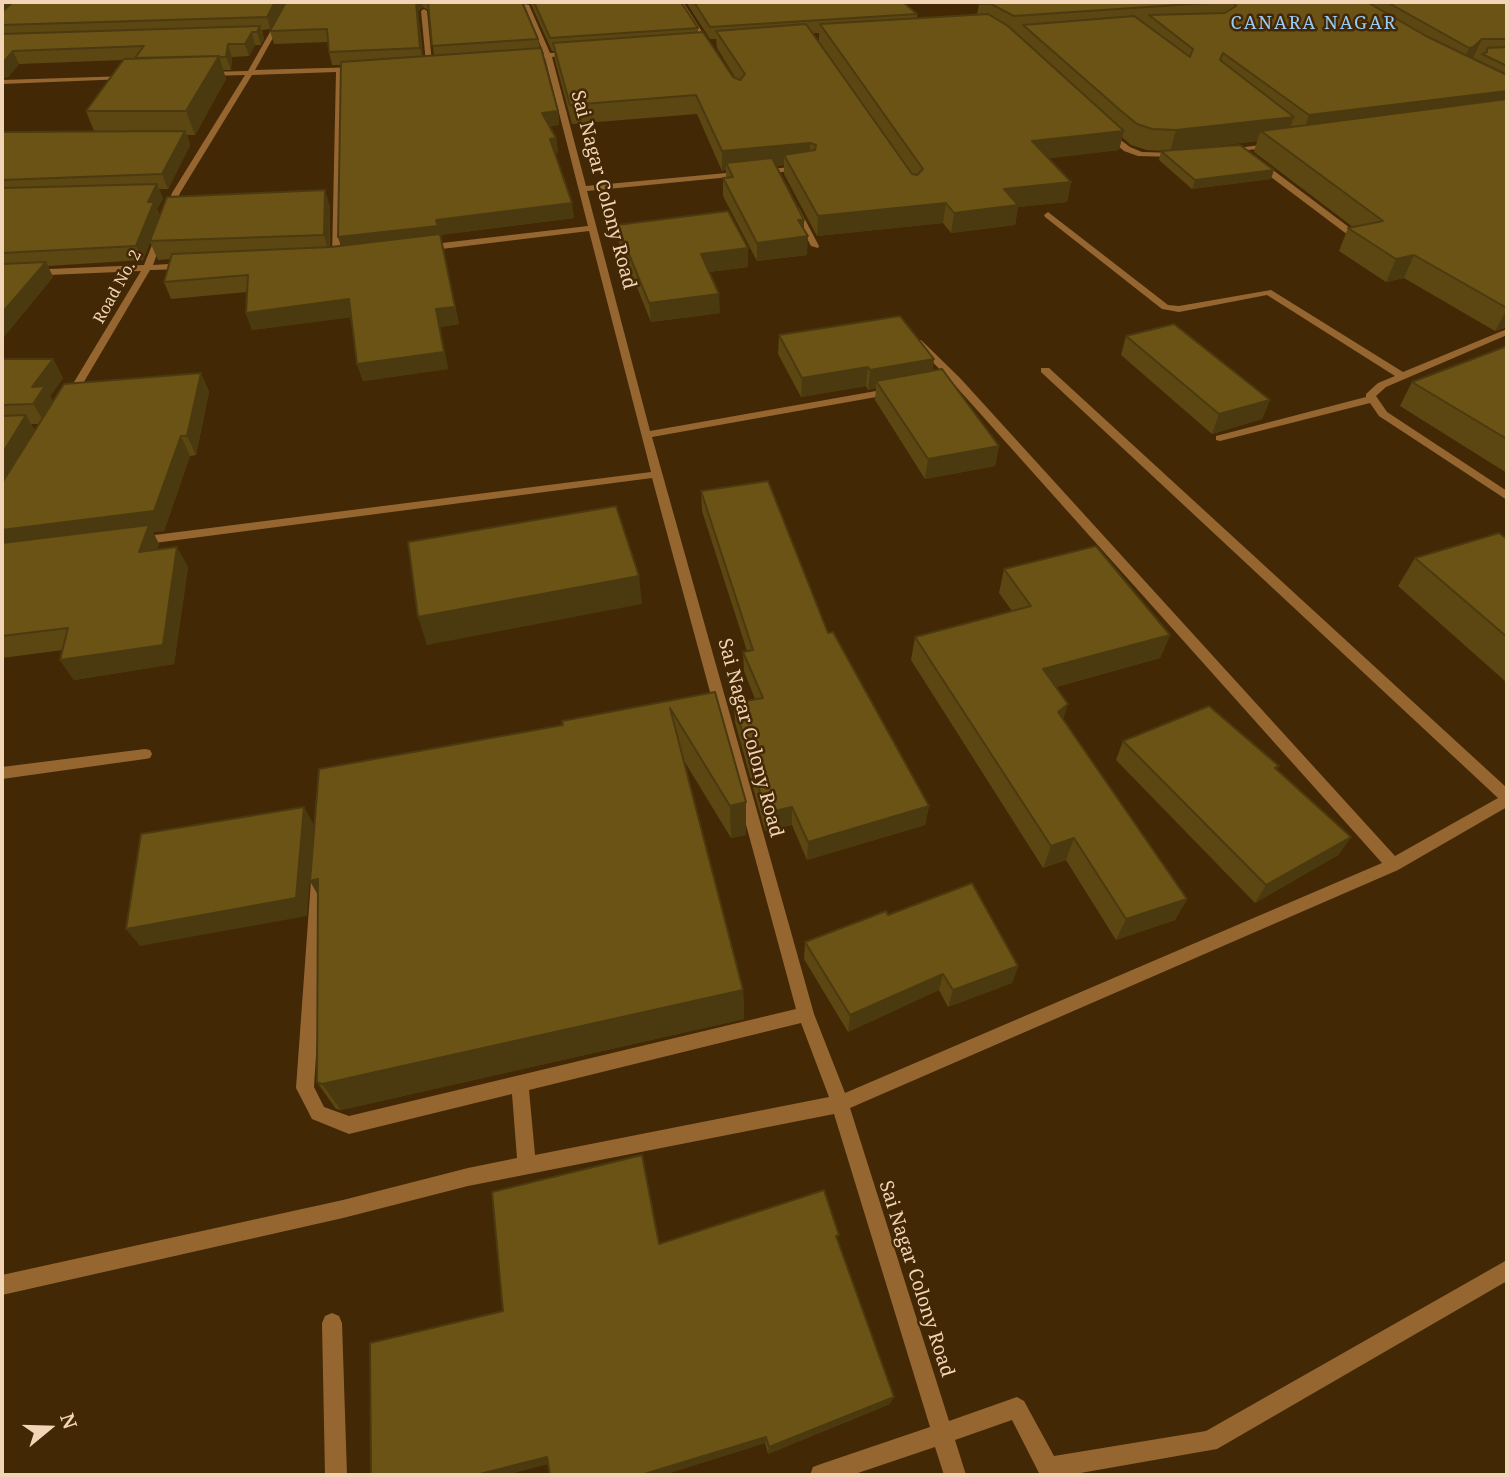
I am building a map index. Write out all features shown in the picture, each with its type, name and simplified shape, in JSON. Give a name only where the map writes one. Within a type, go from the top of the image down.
[{"type":"street","points":[[166,218],[176,194],[274,34],[290,2]]},
{"type":"street","points":[[681,2],[715,54]]},
{"type":"street","name":"Sai Nagar Colony Road","points":[[526,5],[548,56],[646,435],[806,1014],[840,1104],[945,1435],[955,1475]]},
{"type":"street","points":[[424,11],[429,63]]},
{"type":"street","points":[[260,34],[274,34]]},
{"type":"street","points":[[696,45],[722,43]]},
{"type":"street","points":[[522,58],[589,53]]},
{"type":"street","points":[[416,64],[442,62]]},
{"type":"street","points":[[195,75],[364,69]]},
{"type":"street","points":[[335,258],[339,71]]},
{"type":"street","points":[[2,82],[140,77]]},
{"type":"street","points":[[1100,126],[1127,149],[1141,154],[1182,155]]},
{"type":"street","points":[[195,140],[209,140]]},
{"type":"street","points":[[1217,151],[1289,144]]},
{"type":"street","points":[[1240,149],[1359,239]]},
{"type":"street","points":[[582,189],[810,167]]},
{"type":"street","points":[[775,170],[780,181]]},
{"type":"street","points":[[163,194],[176,194]]},
{"type":"street","points":[[792,202],[815,246]]},
{"type":"street","points":[[1048,215],[1165,307],[1179,309],[1268,292],[1402,376]]},
{"type":"street","points":[[417,248],[594,228]]},
{"type":"street","name":"Road No. 2","points":[[64,406],[146,268],[162,231]]},
{"type":"street","points":[[322,259],[349,256]]},
{"type":"street","points":[[2,274],[201,265]]},
{"type":"street","points":[[1507,332],[1382,384],[1370,396],[1383,414],[1507,496]]},
{"type":"street","points":[[918,342],[949,381],[1393,865]]},
{"type":"street","points":[[2,1285],[527,1165],[840,1104],[1393,865],[1507,798],[1045,370]]},
{"type":"street","points":[[646,435],[902,389]]},
{"type":"street","points":[[1220,438],[1372,399]]},
{"type":"street","points":[[125,542],[658,474]]},
{"type":"street","points":[[2,773],[145,754]]},
{"type":"street","points":[[321,859],[305,1088],[318,1113],[349,1125],[806,1014]]},
{"type":"street","points":[[520,1083],[527,1165]]},
{"type":"street","points":[[821,1475],[945,1435],[1017,1408],[1048,1468],[1209,1441],[1507,1270]]},
{"type":"street","points":[[332,1323],[336,1475]]},
{"type":"building","points":[[13,2],[275,2],[267,17],[2,25],[2,12]]},
{"type":"building","points":[[286,2],[416,2],[420,48],[329,52],[327,29],[270,31]]},
{"type":"building","points":[[428,2],[522,2],[538,39],[432,46]]},
{"type":"building","points":[[534,2],[681,2],[698,28],[550,38]]},
{"type":"building","points":[[694,2],[903,2],[917,14],[710,27]]},
{"type":"building","points":[[1221,2],[1014,16],[991,4],[979,4]]},
{"type":"building","points":[[1234,2],[1367,2],[1426,36],[1507,75],[1507,91],[1309,115],[1223,53],[1220,60],[1294,117],[1176,130],[1152,129],[1137,124],[1023,25],[1134,16],[1190,57],[1193,49],[1149,15],[1225,13],[1236,6]]},
{"type":"building","points":[[1387,2],[1507,2],[1507,39],[1482,39],[1469,48]]},
{"type":"building","points":[[988,14],[1008,26],[1124,131],[1032,141],[1071,182],[1004,189],[1018,205],[954,213],[946,203],[818,216],[784,155],[815,150],[816,145],[810,143],[722,151],[696,95],[570,105],[553,43],[703,32],[733,77],[740,80],[745,74],[716,31],[806,24],[912,174],[917,175],[923,169],[820,24]]},
{"type":"building","points":[[260,26],[257,32],[252,32],[245,44],[228,44],[226,57],[135,58],[144,46],[13,51],[2,64],[2,34]]},
{"type":"building","points":[[1507,47],[1507,66],[1482,54],[1487,52],[1487,48]]},
{"type":"building","points":[[541,48],[558,111],[542,113],[556,138],[550,139],[572,203],[436,220],[438,226],[338,237],[341,62]]},
{"type":"building","points":[[219,56],[186,111],[86,111],[124,59]]},
{"type":"building","points":[[1507,99],[1507,308],[1414,255],[1396,259],[1348,228],[1383,221],[1261,131]]},
{"type":"building","points":[[185,131],[162,174],[2,180],[2,132]]},
{"type":"building","points":[[1240,145],[1274,170],[1195,180],[1161,151]]},
{"type":"building","points":[[772,158],[804,220],[798,220],[808,236],[757,243],[723,178],[733,177],[726,163]]},
{"type":"building","points":[[157,184],[148,202],[154,202],[136,246],[2,253],[2,188]]},
{"type":"building","points":[[325,190],[324,235],[150,241],[167,197]]},
{"type":"building","points":[[728,211],[748,248],[701,254],[719,294],[649,303],[617,225]]},
{"type":"building","points":[[440,234],[455,307],[436,309],[444,352],[357,364],[349,299],[246,313],[248,275],[164,282],[172,254],[331,247]]},
{"type":"building","points":[[46,262],[2,313],[2,264]]},
{"type":"building","points":[[900,316],[934,359],[802,378],[779,335]]},
{"type":"building","points":[[1174,324],[1270,400],[1219,414],[1126,336]]},
{"type":"building","points":[[1507,346],[1507,439],[1412,382]]},
{"type":"building","points":[[2,359],[53,359],[32,387],[45,386],[33,404],[2,405]]},
{"type":"building","points":[[942,369],[999,446],[928,459],[876,381]]},
{"type":"building","points":[[201,373],[187,436],[181,436],[154,511],[2,530],[2,483],[64,384]]},
{"type":"building","points":[[26,415],[2,454],[2,416]]},
{"type":"building","points":[[768,481],[828,633],[833,632],[929,806],[808,842],[792,807],[766,813],[734,703],[763,698],[743,652],[753,650],[701,491]]},
{"type":"building","points":[[616,506],[639,576],[418,617],[408,542]]},
{"type":"building","points":[[149,525],[139,552],[177,547],[163,645],[60,660],[68,628],[2,636],[2,543]]},
{"type":"building","points":[[1499,533],[1507,539],[1507,637],[1415,558]]},
{"type":"building","points":[[1096,546],[1170,635],[1043,669],[1068,704],[1058,712],[1187,899],[1126,919],[1074,838],[1051,846],[915,637],[1031,606],[1004,569]]},
{"type":"building","points":[[715,692],[746,802],[730,806],[670,708],[743,990],[322,1084],[317,1082],[318,879],[310,881],[319,769],[563,725],[562,721]]},
{"type":"building","points":[[1209,706],[1279,766],[1275,768],[1351,837],[1266,885],[1123,741]]},
{"type":"building","points":[[304,807],[296,898],[126,929],[141,834]]},
{"type":"building","points":[[972,883],[1018,966],[953,990],[943,974],[850,1015],[805,942],[886,911],[888,915]]},
{"type":"building","points":[[642,1155],[659,1244],[824,1190],[839,1235],[836,1236],[894,1397],[769,1447],[766,1437],[641,1475],[550,1475],[547,1457],[476,1475],[371,1475],[370,1343],[503,1311],[492,1192]]},
{"type":"district","name":"CANARA NAGAR","points":[[1314,24]]}]
